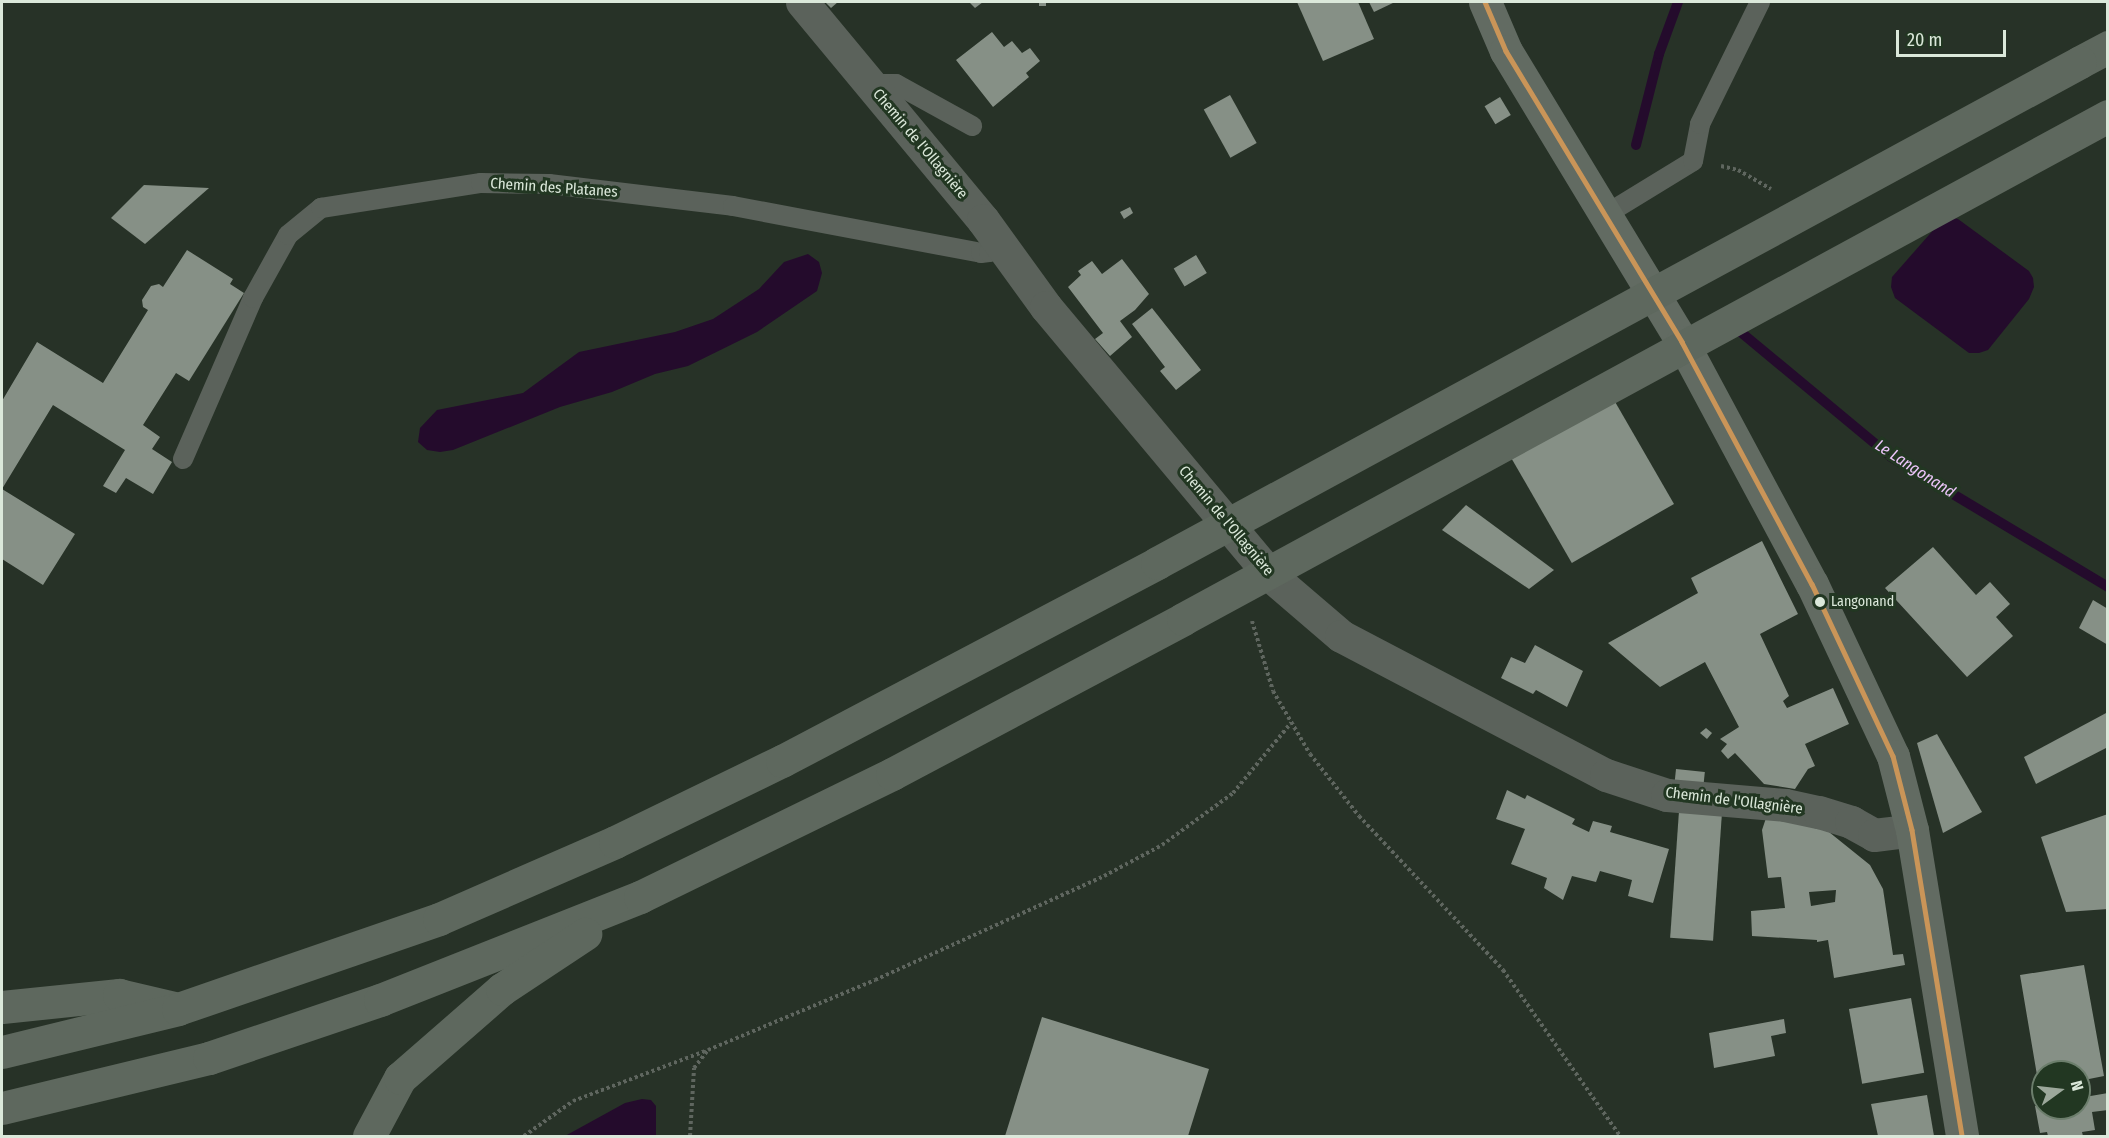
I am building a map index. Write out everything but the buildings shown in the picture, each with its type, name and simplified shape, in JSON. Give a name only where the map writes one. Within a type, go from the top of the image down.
[{"type":"highway","points":[[2,1052],[178,1009],[439,919],[615,842],[782,761],[1157,563],[2094,55]]},
{"type":"highway","points":[[2,1108],[209,1058],[380,1000],[640,897],[892,774],[1183,619],[2108,116]]},
{"type":"highway","points":[[369,1137],[400,1078],[502,989],[640,897]]},
{"type":"highway","points":[[2,1007],[119,995],[178,1009]]},
{"type":"main road","points":[[1485,2],[1506,51],[1682,342],[1812,584],[1893,756],[1912,830],[1962,1137]]},
{"type":"street","name":"Chemin de l'Ollagnière","points":[[802,2],[1001,244],[1046,307],[1271,576],[1341,636],[1606,775],[1667,795],[1785,805],[1819,812],[1851,822],[1874,835],[1912,830]]},
{"type":"lane","points":[[1605,216],[1693,161],[1700,124],[1760,2]]},
{"type":"lane","points":[[875,90],[882,84],[896,84],[972,126]]},
{"type":"lane","name":"Chemin des Platanes","points":[[183,459],[253,298],[288,235],[321,208],[480,183],[549,184],[733,206],[981,253],[989,252],[1001,244]]},
{"type":"path","points":[[1251,618],[1273,691],[1310,754],[1359,816],[1503,970],[1620,1137]]},
{"type":"path","points":[[524,1137],[573,1101],[708,1050],[875,980],[1104,876],[1162,845],[1233,794],[1291,723]]},
{"type":"path","points":[[690,1137],[694,1068],[708,1050]]},
{"type":"shaded area","points":[[1950,217],[1958,219],[2029,271],[2033,278],[2034,287],[2029,299],[1988,350],[1979,353],[1969,353],[1895,298],[1891,287],[1892,277],[1943,219]]},
{"type":"shaded area","points":[[808,254],[819,262],[822,273],[817,291],[757,332],[688,366],[655,374],[612,392],[560,407],[453,450],[440,452],[427,450],[418,442],[420,428],[437,410],[523,393],[579,352],[675,332],[713,319],[759,289],[784,262]]},
{"type":"shaded area","points":[[642,1099],[651,1100],[656,1106],[656,1136],[565,1136],[625,1103]]},
{"type":"waterway","name":"Le Langonand","points":[[1636,145],[1659,54],[1678,2]]},
{"type":"waterway","name":"Le Langonand","points":[[1737,329],[1891,457],[2108,587]]},
{"type":"transit line","points":[[1485,2],[1506,51],[1682,342],[1812,584],[1893,756],[1912,830],[1962,1136]]},
{"type":"place","name":"Langonand","points":[[1820,602]]}]
